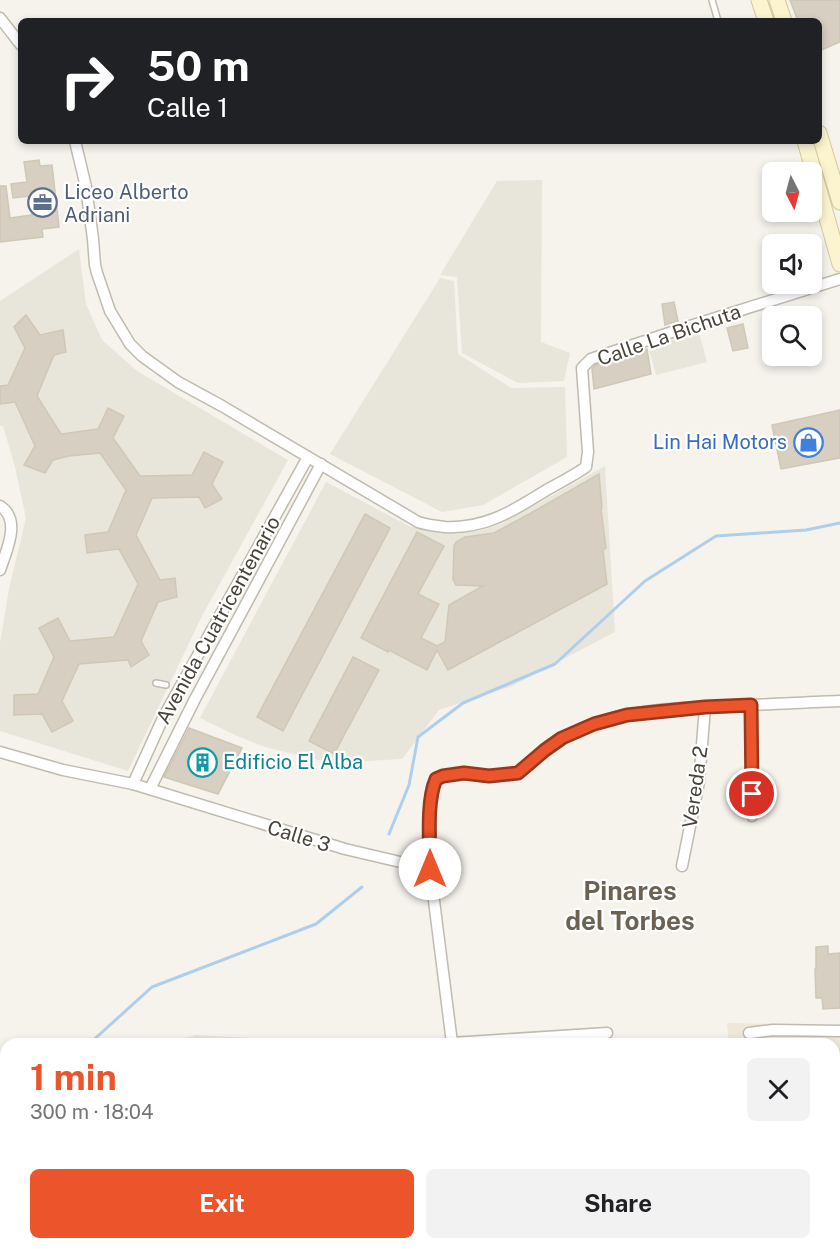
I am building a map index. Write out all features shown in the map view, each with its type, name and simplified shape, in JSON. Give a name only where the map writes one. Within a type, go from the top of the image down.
[{"type":"main road","points":[[759,0],[762,18]]},
{"type":"main road","points":[[777,0],[783,18]]},
{"type":"main road","points":[[822,143],[840,202]]},
{"type":"main road","points":[[806,144],[840,264]]},
{"type":"street","points":[[0,18],[18,41]]},
{"type":"street","name":"Calle La Bichuta","points":[[76,144],[86,187],[94,265],[110,311],[130,344],[142,356],[178,382],[418,522],[427,525],[452,527],[490,521],[513,511],[586,467],[588,452],[582,368],[591,359],[840,279]]},
{"type":"street","name":"Avenida Cuatricentenario","points":[[133,784],[178,691],[308,457]]},
{"type":"street","name":"Avenida Cuatricentenario","points":[[150,789],[195,699],[321,464]]},
{"type":"street","points":[[0,506],[7,511],[11,520],[9,538],[0,570]]},
{"type":"street","points":[[451,1038],[430,869],[430,803],[432,787],[436,779],[464,773],[489,776],[518,773],[562,738],[594,724],[627,715],[705,707],[840,700]]},
{"type":"street","points":[[751,705],[752,816]]},
{"type":"street","name":"Vereda 2","points":[[682,866],[699,782],[705,707]]},
{"type":"street","name":"Calle 3","points":[[0,752],[63,770],[133,784],[345,849],[430,869]]},
{"type":"street","points":[[748,1033],[773,1030],[840,1031]]},
{"type":"street","points":[[538,1038],[607,1034]]},
{"type":"lane","points":[[712,0],[717,18]]},
{"type":"lane","points":[[156,683],[166,685]]},
{"type":"shaded area","points":[[542,180],[541,342],[570,353],[564,381],[518,383],[462,353],[457,277],[440,275],[497,181]]},
{"type":"shaded area","points":[[79,249],[86,304],[102,340],[137,371],[288,460],[202,616],[128,771],[0,731],[0,643],[9,589],[26,518],[15,467],[3,426],[0,426],[0,301]]},
{"type":"shaded area","points":[[440,278],[454,281],[458,354],[511,388],[565,387],[567,457],[483,505],[442,512],[330,454]]},
{"type":"shaded area","points":[[699,333],[707,362],[656,375],[648,346]]},
{"type":"shaded area","points":[[605,466],[615,632],[512,686],[439,710],[402,759],[331,763],[265,747],[200,718],[326,482],[409,526],[438,533],[459,534],[501,524]]},
{"type":"shaded area","points":[[727,1023],[840,1025],[840,1038],[728,1038]]},
{"type":"shaded area","points":[[196,1035],[251,1038],[186,1038]]},
{"type":"building","points":[[790,0],[840,0],[840,42],[822,50],[822,18],[797,18]]},
{"type":"building","name":"Liceo Alberto Adriani","points":[[39,160],[40,166],[52,165],[59,227],[42,229],[43,237],[0,242],[0,186],[6,186],[10,218],[32,215],[29,196],[13,198],[11,184],[27,182],[24,162]]},
{"type":"building","points":[[674,302],[678,321],[665,325],[662,304]]},
{"type":"building","points":[[26,315],[40,335],[63,330],[66,352],[54,355],[37,396],[61,434],[98,429],[108,408],[124,416],[113,438],[140,476],[192,475],[204,452],[223,462],[212,484],[222,499],[205,508],[199,497],[152,498],[136,535],[160,580],[175,578],[177,597],[158,602],[141,641],[149,655],[131,667],[128,660],[79,664],[62,701],[73,721],[52,732],[42,714],[14,715],[14,695],[38,694],[54,657],[39,628],[58,618],[70,641],[114,637],[138,584],[119,549],[87,553],[85,535],[108,532],[126,490],[100,453],[53,460],[45,473],[24,465],[35,446],[15,402],[0,404],[0,386],[8,385],[25,348],[14,327]]},
{"type":"building","points":[[743,324],[748,348],[733,351],[727,328]]},
{"type":"building","points":[[647,349],[651,374],[594,389],[592,369],[595,365]]},
{"type":"building","name":"Lin Hai Motors","points":[[840,410],[840,458],[781,469],[772,425]]},
{"type":"building","points":[[599,474],[607,584],[448,670],[437,650],[427,670],[361,638],[417,532],[444,546],[418,594],[439,604],[421,638],[437,646],[445,642],[449,605],[483,586],[456,585],[453,579],[456,542],[465,537],[494,533]]},
{"type":"building","points":[[365,514],[390,528],[283,731],[257,717]]},
{"type":"building","points":[[353,657],[379,670],[334,754],[309,741]]},
{"type":"building","name":"Edificio El Alba","points":[[189,728],[242,748],[218,794],[164,777]]},
{"type":"building","points":[[828,946],[828,954],[840,953],[840,1008],[823,1009],[822,998],[816,998],[816,947]]},
{"type":"waterway","points":[[389,834],[409,785],[418,737],[463,703],[555,664],[645,581],[716,536],[806,530],[840,523]]},
{"type":"waterway","points":[[96,1038],[152,987],[316,924],[362,887]]},
{"type":"place","name":"Liceo Alberto Adriani","points":[[43,203]]},
{"type":"place","name":"Lin Hai Motors","points":[[808,442]]},
{"type":"place","name":"Edificio El Alba","points":[[202,762]]},
{"type":"district","name":"Pinares del Torbes","points":[[630,905]]},
{"type":"route","points":[[430,869],[430,803],[432,787],[436,779],[464,773],[489,776],[518,773],[562,738],[594,724],[627,715],[751,705],[752,794]]}]
